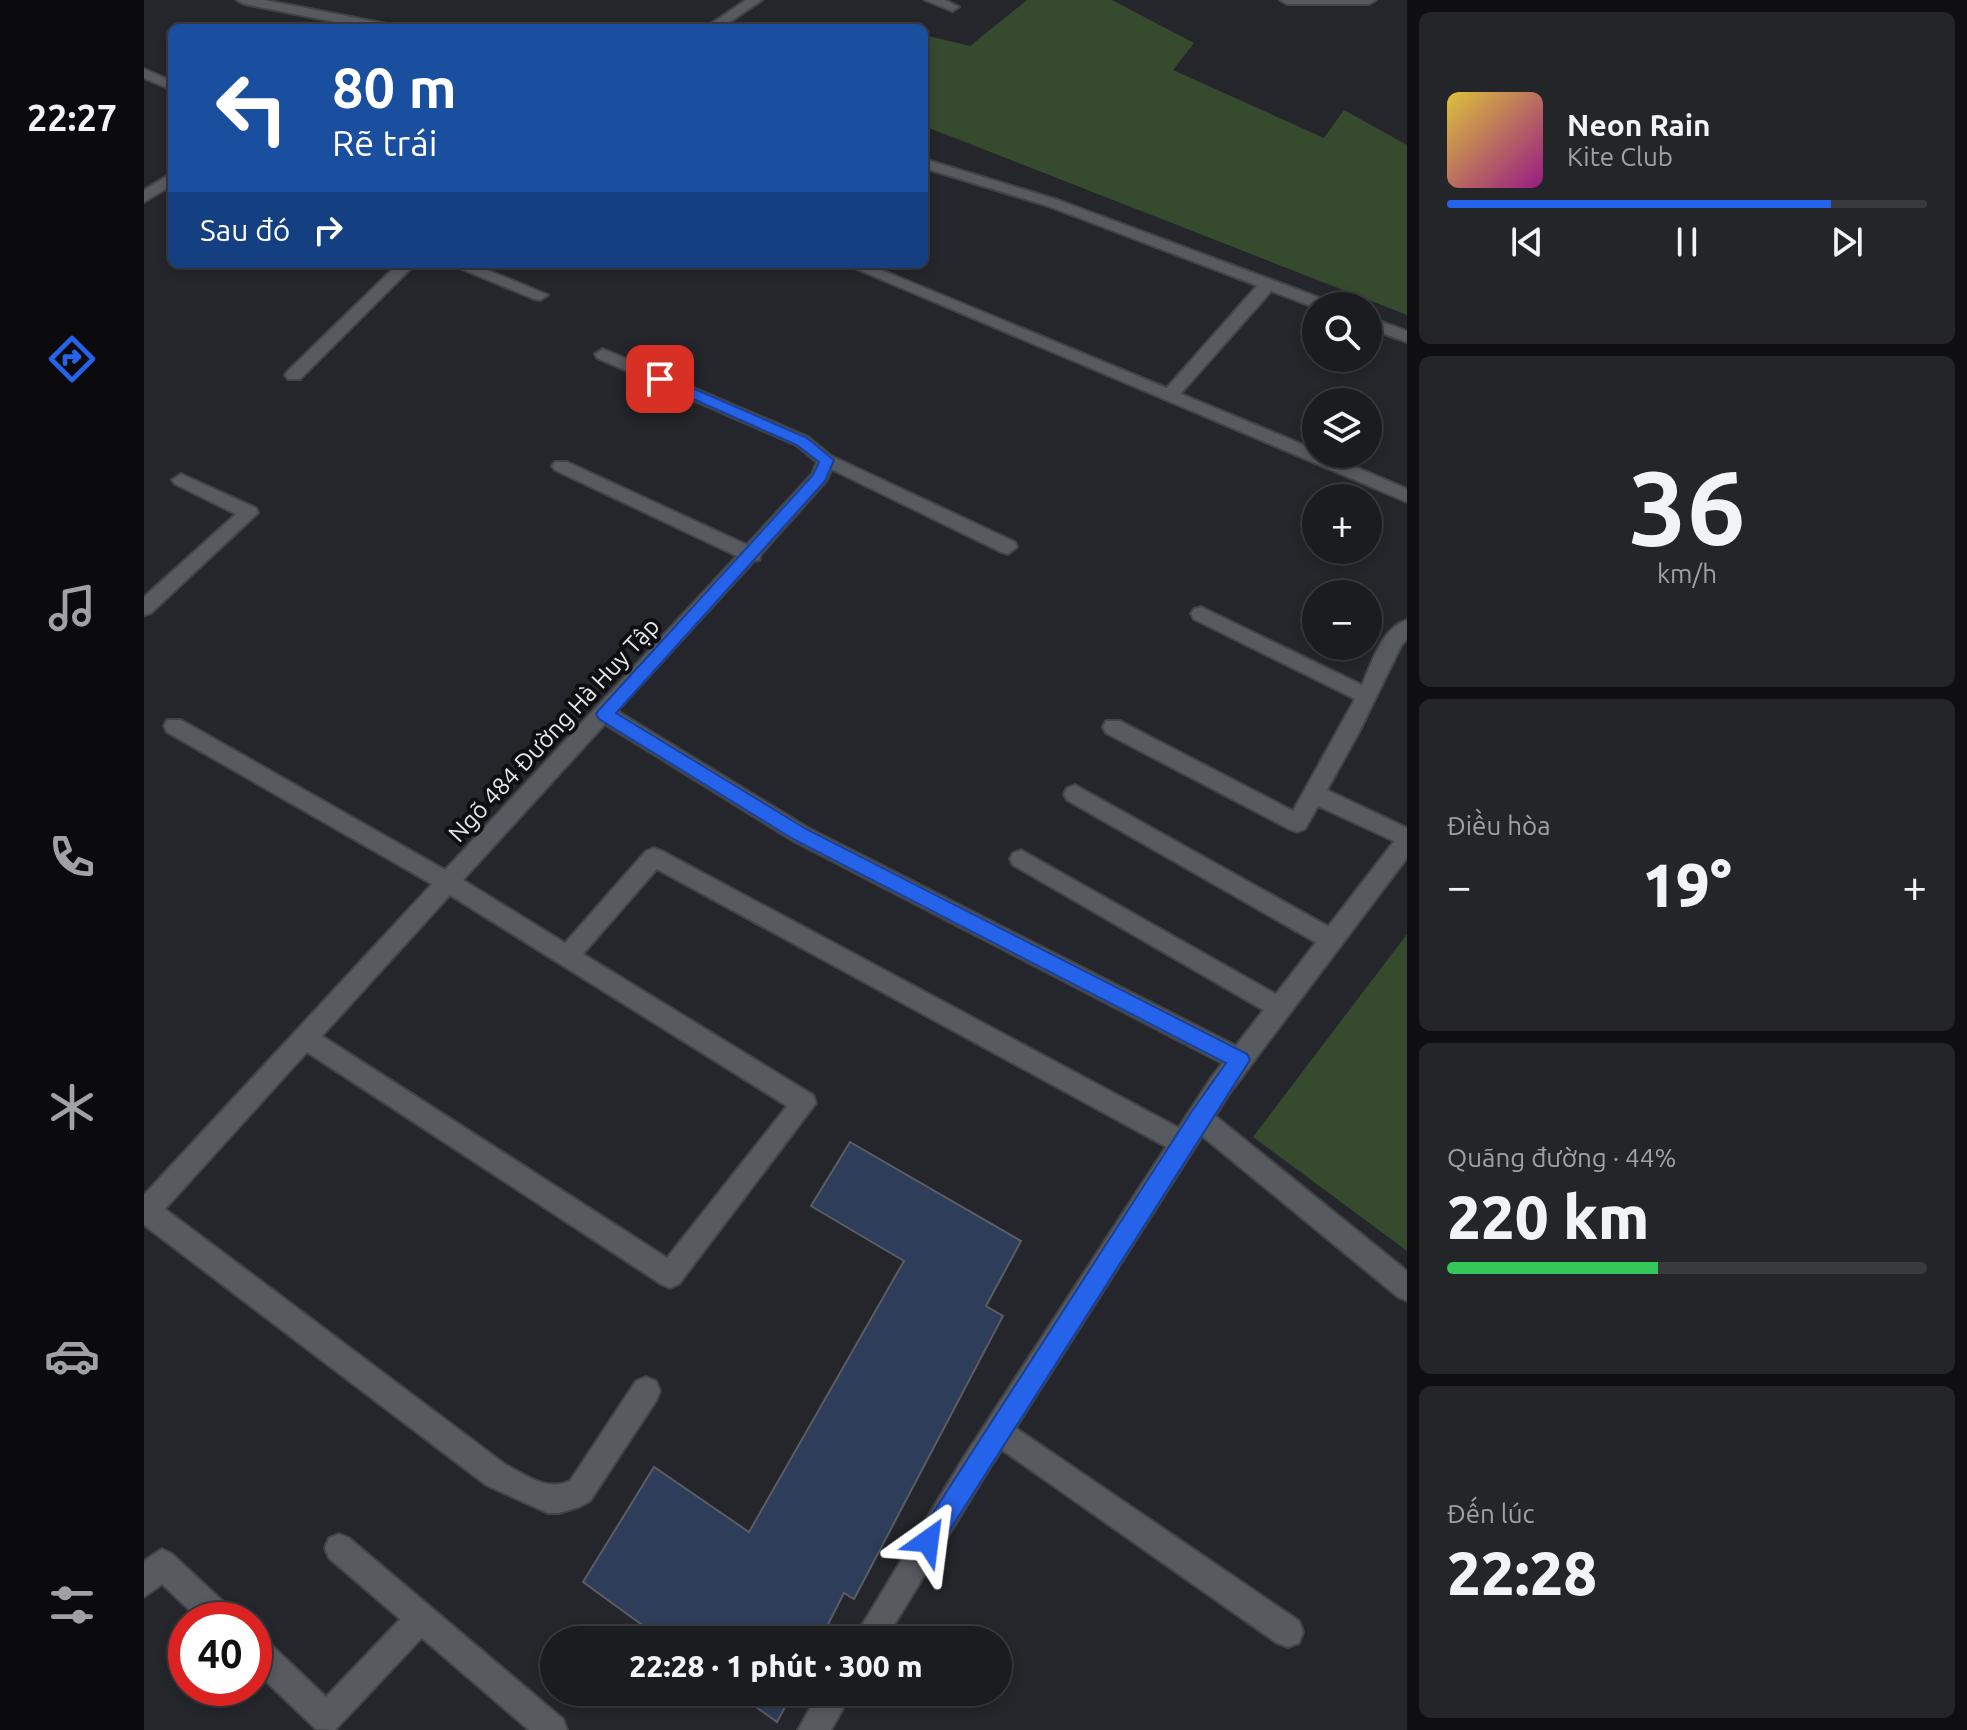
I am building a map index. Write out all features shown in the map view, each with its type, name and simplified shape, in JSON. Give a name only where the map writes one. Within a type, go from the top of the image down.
[{"type":"street","points":[[244,0],[366,24]]},
{"type":"street","points":[[718,24],[755,0]]},
{"type":"street","points":[[932,0],[952,7]]},
{"type":"street","points":[[1287,0],[1369,0]]},
{"type":"street","points":[[144,73],[168,84]]},
{"type":"street","points":[[928,165],[1053,203],[1302,297]]},
{"type":"street","points":[[144,197],[168,181]]},
{"type":"street","points":[[294,375],[403,268]]},
{"type":"street","points":[[469,268],[540,295]]},
{"type":"street","points":[[863,268],[1407,496]]},
{"type":"street","points":[[1170,395],[1268,284]]},
{"type":"street","points":[[1382,327],[1407,337]]},
{"type":"street","points":[[603,354],[802,441],[827,460],[1008,547]]},
{"type":"street","name":"Ngõ 484 Đường Hà Huy Tập","points":[[145,1211],[752,555],[820,477],[827,460]]},
{"type":"street","points":[[561,466],[752,555]]},
{"type":"street","points":[[144,608],[249,513],[181,480]]},
{"type":"street","points":[[1201,614],[1366,696]]},
{"type":"street","points":[[1113,727],[1297,823],[1393,641],[1407,627]]},
{"type":"street","points":[[605,714],[800,834],[1240,1060]]},
{"type":"street","points":[[174,726],[449,883],[804,1103],[670,1275],[306,1038]]},
{"type":"street","points":[[1075,794],[1332,940]]},
{"type":"street","points":[[877,1626],[998,1430],[1199,1118],[1407,839],[1314,794]]},
{"type":"street","points":[[567,956],[654,857],[1183,1143]]},
{"type":"street","points":[[1021,859],[1280,1008]]},
{"type":"street","points":[[1199,1118],[1407,1288]]},
{"type":"street","points":[[145,1211],[496,1475],[552,1502],[570,1498],[580,1491],[646,1391]]},
{"type":"street","points":[[998,1430],[1288,1632]]},
{"type":"street","points":[[339,1548],[552,1730]]},
{"type":"street","points":[[144,1582],[162,1564],[203,1602]]},
{"type":"street","points":[[272,1669],[324,1724],[421,1618]]},
{"type":"street","points":[[813,1730],[828,1706]]},
{"type":"green space","points":[[1027,0],[1112,0],[1194,43],[1173,70],[1324,138],[1344,110],[1407,145],[1407,315],[1382,305],[1382,292],[1348,292],[928,128],[928,36],[970,46]]},
{"type":"green space","points":[[1407,934],[1407,1251],[1253,1137]]},
{"type":"building","points":[[850,1142],[1021,1241],[986,1306],[1003,1316],[854,1599],[844,1593],[827,1626],[644,1626],[583,1582],[654,1467],[749,1532],[904,1261],[811,1206]]},
{"type":"building","points":[[755,1706],[786,1706],[777,1722]]},
{"type":"route","points":[[660,379],[802,441],[827,460],[820,477],[752,555],[605,714],[800,834],[1240,1060],[1199,1118],[928,1541]]}]
